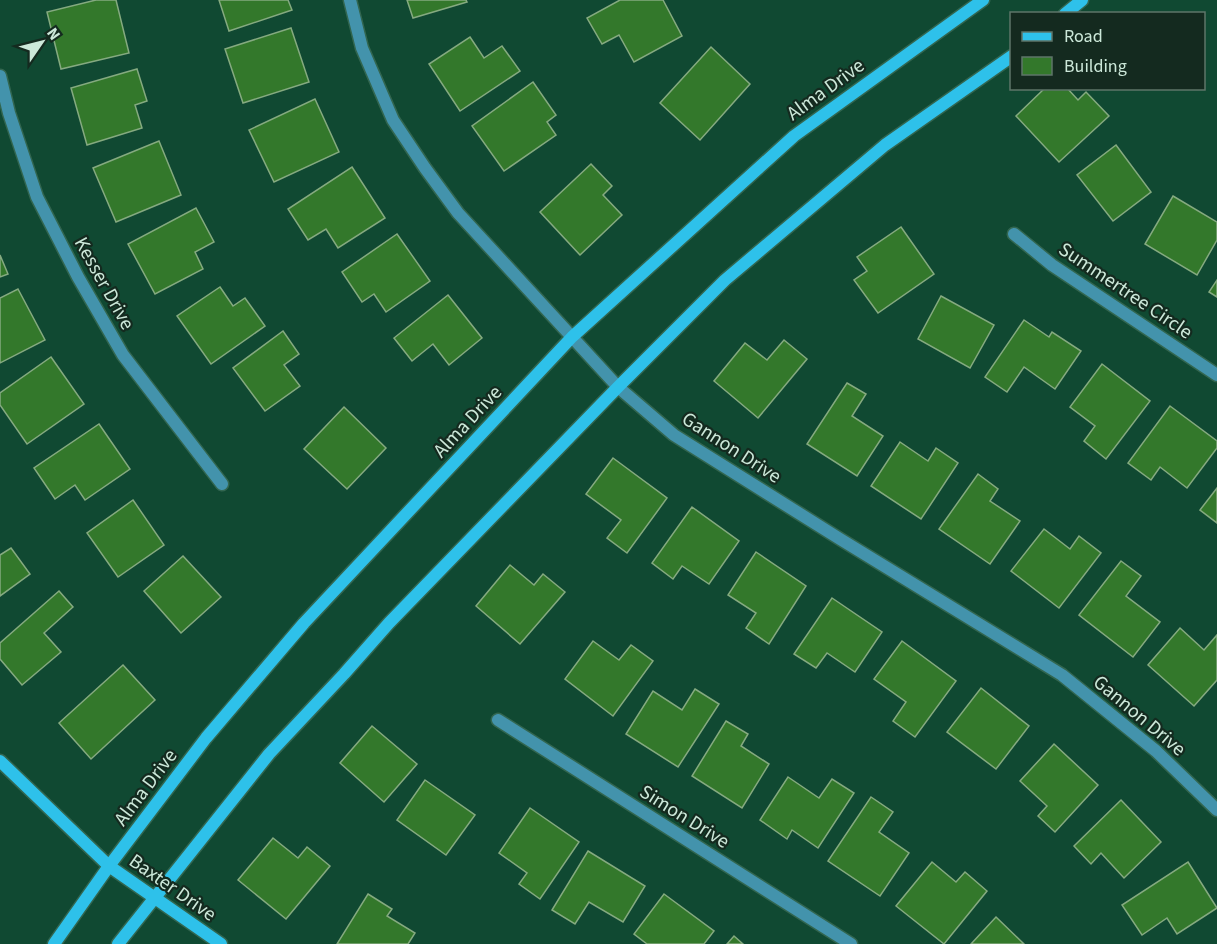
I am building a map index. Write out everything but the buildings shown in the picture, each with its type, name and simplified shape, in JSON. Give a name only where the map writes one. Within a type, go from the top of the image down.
[{"type":"main road","name":"Alma Drive","points":[[54,944],[206,738],[304,623],[572,337],[794,135],[983,0]]},
{"type":"main road","points":[[1067,12],[1082,0]]},
{"type":"main road","points":[[118,944],[269,754],[389,623],[725,280],[885,145],[1010,57]]},
{"type":"main road","name":"Baxter Drive","points":[[0,761],[110,866],[221,944]]},
{"type":"street","name":"Gannon Drive","points":[[350,0],[362,48],[393,120],[425,168],[458,213],[618,387],[674,435],[1062,675],[1156,752],[1217,810]]},
{"type":"street","name":"Kesser Drive","points":[[0,76],[9,113],[37,197],[78,277],[123,355],[222,484]]},
{"type":"street","name":"Summertree Circle","points":[[1014,234],[1052,265],[1217,375]]},
{"type":"street","name":"Simon Drive","points":[[498,720],[851,944]]}]
